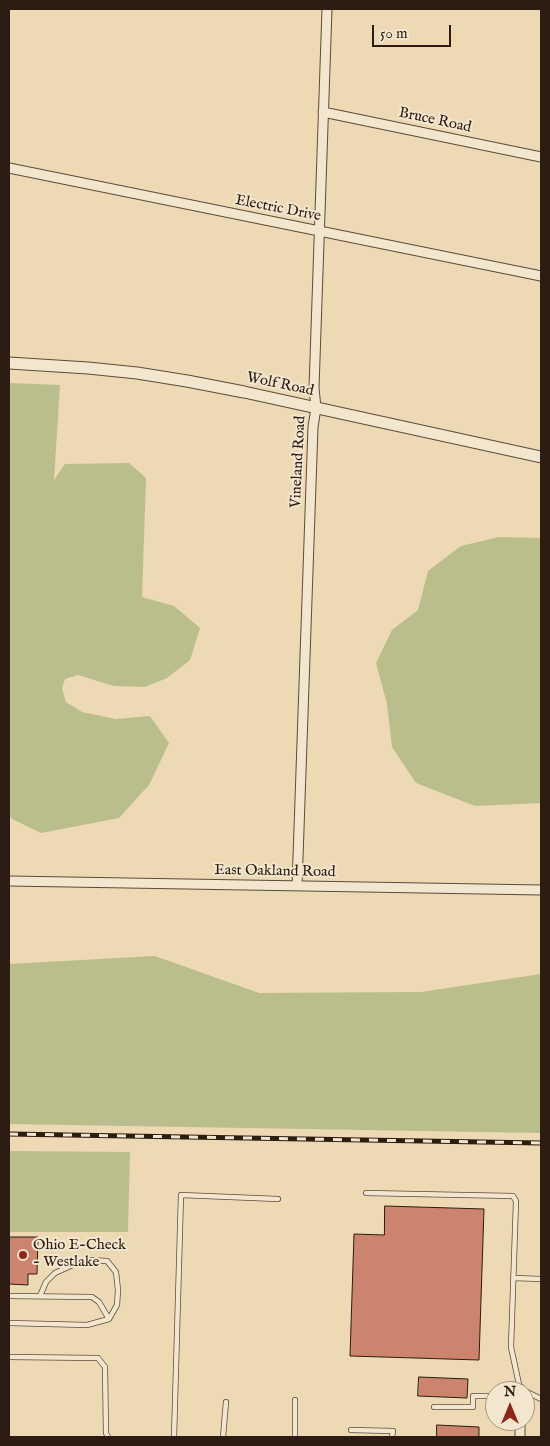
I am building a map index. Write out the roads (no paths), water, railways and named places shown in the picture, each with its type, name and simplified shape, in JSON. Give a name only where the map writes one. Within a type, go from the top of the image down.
[{"type":"street","name":"Vineland Road","points":[[297,886],[313,427],[316,408],[314,388],[327,9]]},
{"type":"street","name":"Bruce Road","points":[[324,112],[541,157]]},
{"type":"street","name":"Electric Drive","points":[[9,168],[541,276]]},
{"type":"street","name":"Wolf Road","points":[[9,363],[137,373],[244,392],[541,456]]},
{"type":"street","name":"East Oakland Road","points":[[9,881],[541,890]]},
{"type":"lane","points":[[366,1193],[513,1196],[516,1201],[512,1347],[519,1381]]},
{"type":"lane","points":[[174,1437],[181,1195],[278,1199]]},
{"type":"lane","points":[[9,1324],[88,1325],[109,1319],[117,1305],[116,1272],[107,1261],[89,1260],[75,1264],[55,1273],[46,1282],[40,1296]]},
{"type":"lane","points":[[514,1278],[541,1279]]},
{"type":"lane","points":[[9,1296],[92,1297],[98,1302],[109,1319]]},
{"type":"lane","points":[[9,1357],[98,1358],[105,1366],[106,1433],[108,1437]]},
{"type":"lane","points":[[434,1406],[473,1406],[473,1396],[485,1396]]},
{"type":"lane","points":[[295,1400],[295,1437]]},
{"type":"lane","points":[[224,1437],[226,1402]]},
{"type":"lane","points":[[351,1430],[393,1431],[392,1437]]},
{"type":"railway","points":[[9,1134],[541,1143]]},
{"type":"place","name":"Ohio E-Check - Westlake","points":[[23,1255]]}]
